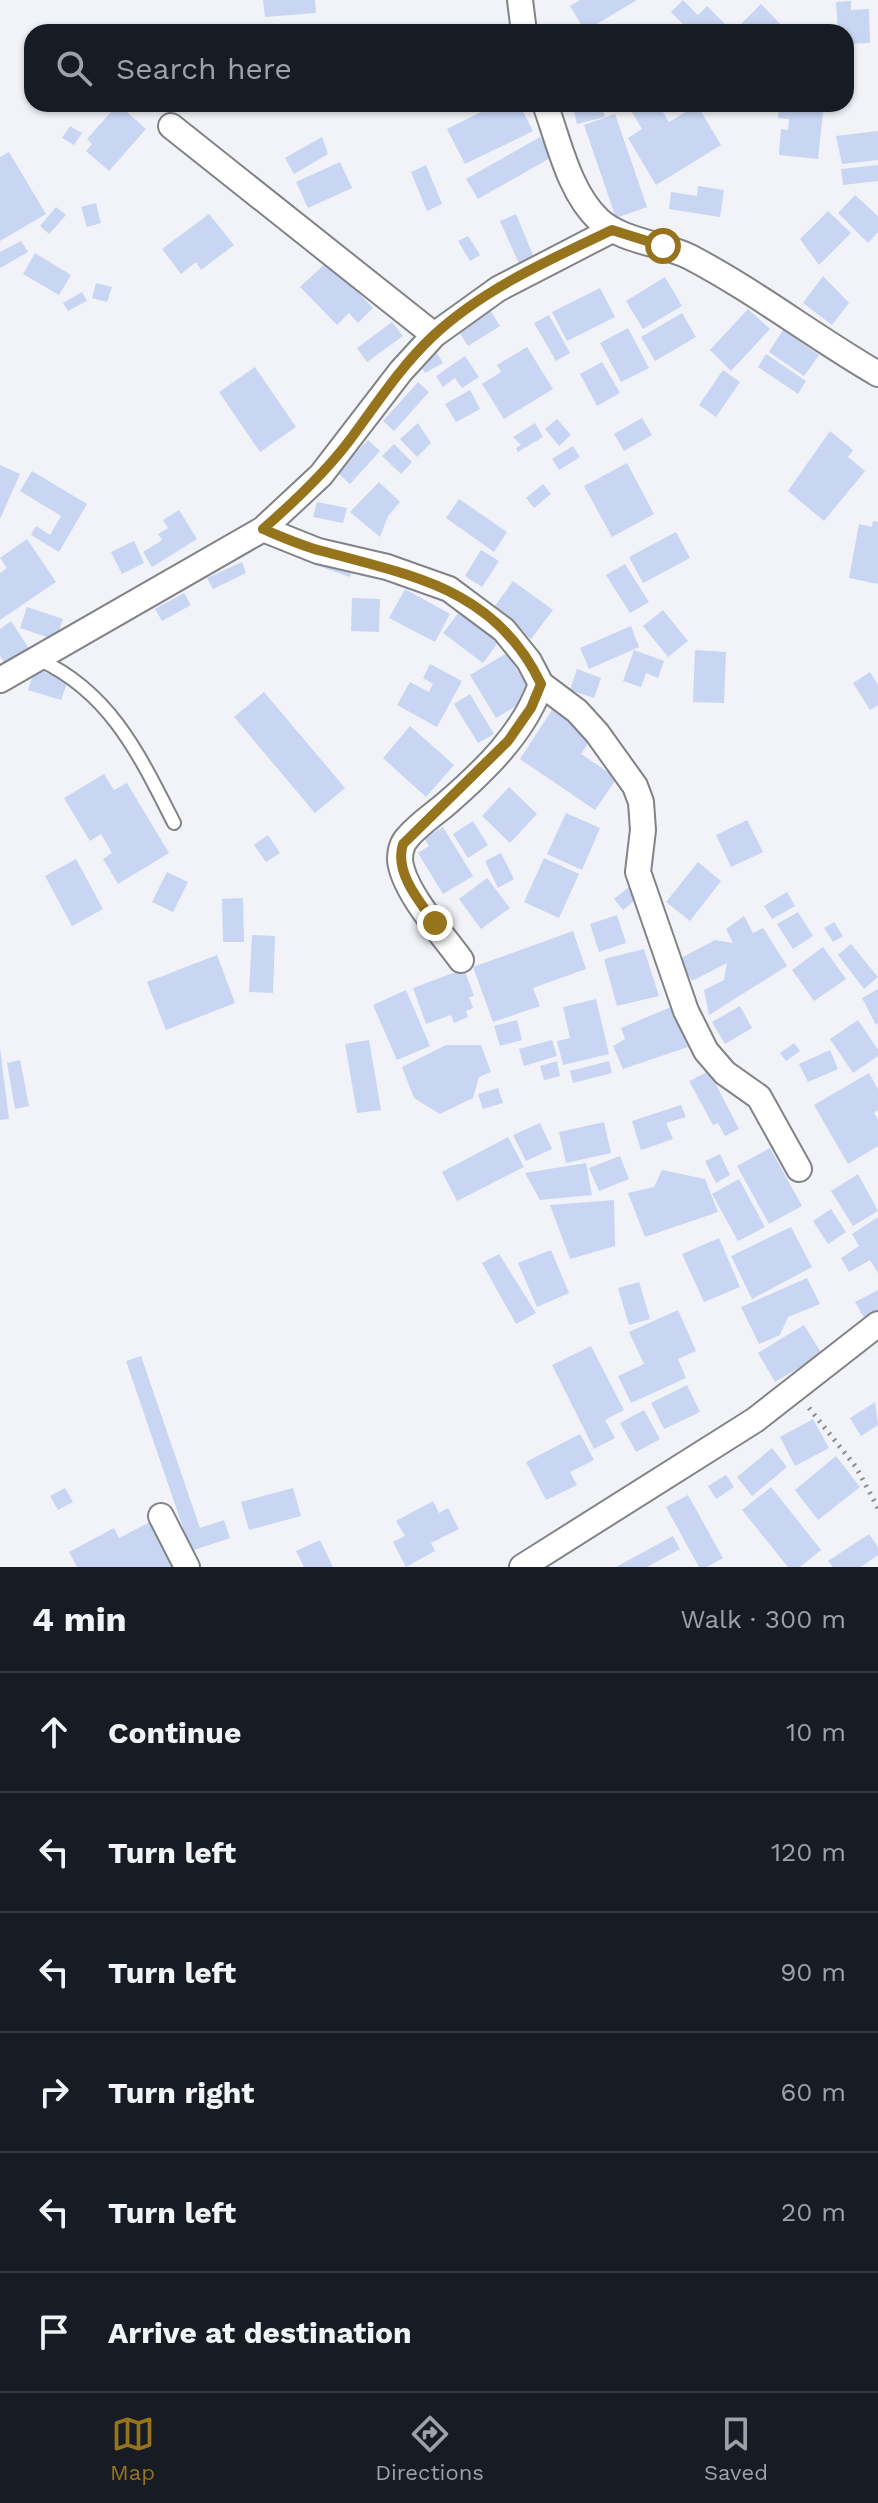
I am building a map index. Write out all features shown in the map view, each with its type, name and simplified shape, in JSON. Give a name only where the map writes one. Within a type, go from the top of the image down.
[{"type":"street","points":[[520,0],[523,24]]},
{"type":"street","points":[[548,112],[583,199],[601,222],[612,230],[687,256],[878,374]]},
{"type":"street","points":[[171,126],[434,335]]},
{"type":"street","points":[[0,680],[40,660],[263,529],[321,475],[401,371],[434,335],[498,289],[612,230]]},
{"type":"street","points":[[263,529],[318,551],[387,567],[449,589],[504,630],[529,661],[541,684],[587,722],[635,786],[643,816],[638,872],[686,1011],[706,1051],[725,1073],[759,1097],[799,1169]]},
{"type":"street","points":[[461,960],[410,886],[400,861],[402,848],[412,832],[459,793],[508,741],[531,708],[541,684]]},
{"type":"street","points":[[522,1567],[794,1391],[878,1324]]},
{"type":"street","points":[[161,1516],[187,1567]]},
{"type":"lane","points":[[40,660],[79,681],[109,712],[174,823]]},
{"type":"path","points":[[794,1391],[842,1445],[878,1508]]},
{"type":"building","points":[[263,0],[315,0],[316,13],[265,17]]},
{"type":"building","points":[[580,0],[637,0],[597,24],[581,24],[570,6]]},
{"type":"building","points":[[683,0],[698,15],[707,6],[725,24],[683,24],[671,12]]},
{"type":"building","points":[[851,1],[851,10],[869,9],[870,43],[854,44],[854,24],[837,24],[836,2]]},
{"type":"building","points":[[761,4],[780,24],[741,24]]},
{"type":"building","points":[[111,112],[127,112],[146,129],[109,171],[86,151],[92,144],[87,139]]},
{"type":"building","points":[[481,112],[523,112],[533,131],[465,164],[447,129]]},
{"type":"building","points":[[574,112],[603,112],[605,117],[577,124]]},
{"type":"building","points":[[632,112],[663,112],[669,122],[685,112],[701,112],[721,145],[656,185],[628,138],[642,129]]},
{"type":"building","points":[[779,112],[823,112],[818,159],[779,155],[781,129],[788,130],[789,119],[778,118]]},
{"type":"building","points":[[615,114],[647,207],[616,218],[584,125]]},
{"type":"building","points":[[70,126],[82,133],[74,145],[62,138]]},
{"type":"building","points":[[878,131],[878,160],[842,164],[836,136]]},
{"type":"building","points":[[322,137],[328,154],[294,174],[285,158]]},
{"type":"building","points":[[540,137],[552,157],[478,199],[466,179]]},
{"type":"building","points":[[9,152],[46,214],[0,241],[0,157]]},
{"type":"building","points":[[340,162],[352,188],[308,208],[296,182]]},
{"type":"building","points":[[426,165],[442,204],[427,211],[411,172]]},
{"type":"building","points":[[878,165],[878,181],[843,185],[841,169]]},
{"type":"building","points":[[698,186],[724,190],[720,217],[669,209],[671,192],[697,196]]},
{"type":"building","points":[[855,195],[878,216],[878,232],[868,243],[838,213]]},
{"type":"building","points":[[96,203],[101,223],[87,227],[81,207]]},
{"type":"building","points":[[56,207],[66,215],[49,234],[40,226]]},
{"type":"building","points":[[828,211],[851,233],[819,265],[800,239]]},
{"type":"building","points":[[209,214],[234,245],[201,270],[196,262],[181,274],[162,249]]},
{"type":"building","points":[[516,214],[535,260],[520,266],[500,221]]},
{"type":"building","points":[[468,236],[480,255],[470,261],[458,241]]},
{"type":"building","points":[[21,241],[28,252],[0,268],[0,252]]},
{"type":"building","points":[[35,253],[71,275],[59,295],[23,274]]},
{"type":"building","points":[[328,261],[373,308],[358,323],[349,313],[337,325],[300,287]]},
{"type":"building","points":[[823,276],[849,303],[832,325],[803,303]]},
{"type":"building","points":[[665,277],[682,306],[643,329],[626,301]]},
{"type":"building","points":[[96,283],[112,287],[107,302],[92,298]]},
{"type":"building","points":[[600,288],[615,317],[567,341],[552,312]]},
{"type":"building","points":[[82,292],[87,301],[68,311],[63,303]]},
{"type":"building","points":[[488,307],[500,326],[468,346],[456,327]]},
{"type":"building","points":[[748,309],[770,329],[731,371],[710,350]]},
{"type":"building","points":[[682,313],[696,337],[655,361],[641,337]]},
{"type":"building","points":[[549,315],[570,353],[556,361],[534,323]]},
{"type":"building","points":[[392,322],[403,336],[367,362],[357,348]]},
{"type":"building","points":[[628,328],[649,368],[621,382],[600,343]]},
{"type":"building","points":[[783,330],[819,355],[804,376],[769,352]]},
{"type":"building","points":[[527,347],[553,389],[504,419],[482,384],[501,372],[497,365]]},
{"type":"building","points":[[435,350],[443,363],[425,373],[417,361]]},
{"type":"building","points":[[766,354],[806,381],[798,394],[758,367]]},
{"type":"building","points":[[465,356],[479,377],[462,388],[455,378],[443,387],[436,376]]},
{"type":"building","points":[[602,362],[620,393],[597,406],[580,374]]},
{"type":"building","points":[[255,367],[296,427],[260,452],[219,392]]},
{"type":"building","points":[[723,370],[740,382],[716,417],[699,405]]},
{"type":"building","points":[[418,382],[429,392],[394,431],[383,421]]},
{"type":"building","points":[[470,390],[480,409],[456,422],[445,404]]},
{"type":"building","points":[[642,418],[652,435],[624,451],[614,434]]},
{"type":"building","points":[[557,419],[571,435],[559,446],[545,429]]},
{"type":"building","points":[[418,423],[431,443],[417,457],[400,439]]},
{"type":"building","points":[[535,423],[543,437],[518,452],[516,448],[521,445],[513,437]]},
{"type":"building","points":[[830,431],[853,450],[848,457],[865,471],[824,521],[788,491]]},
{"type":"building","points":[[368,440],[380,451],[350,484],[337,472]]},
{"type":"building","points":[[394,444],[412,462],[401,474],[382,456]]},
{"type":"building","points":[[573,446],[580,457],[559,470],[552,459]]},
{"type":"building","points":[[627,463],[654,514],[612,537],[584,486]]},
{"type":"building","points":[[0,465],[20,474],[0,519]]},
{"type":"building","points":[[32,471],[87,504],[59,552],[31,535],[36,526],[50,535],[61,516],[20,491]]},
{"type":"building","points":[[379,482],[400,502],[388,516],[380,537],[350,512]]},
{"type":"building","points":[[543,484],[551,494],[534,508],[526,498]]},
{"type":"building","points":[[459,499],[507,532],[494,552],[446,518]]},
{"type":"building","points":[[317,502],[347,508],[343,523],[313,517]]},
{"type":"building","points":[[179,510],[197,539],[152,567],[143,552],[162,540],[158,534],[168,528],[163,520]]},
{"type":"building","points":[[873,521],[878,522],[878,584],[849,578],[859,524],[872,527]]},
{"type":"building","points":[[676,532],[690,558],[643,583],[629,557]]},
{"type":"building","points":[[27,539],[56,582],[0,620],[0,573],[7,568],[0,558]]},
{"type":"building","points":[[134,541],[144,563],[122,574],[111,552]]},
{"type":"building","points":[[308,550],[354,566],[350,577],[304,561]]},
{"type":"building","points":[[481,550],[499,561],[482,587],[465,576]]},
{"type":"building","points":[[242,562],[246,573],[213,589],[207,578]]},
{"type":"building","points":[[625,564],[649,602],[630,613],[606,575]]},
{"type":"building","points":[[513,581],[553,610],[531,639],[492,610]]},
{"type":"building","points":[[405,589],[450,614],[435,642],[389,618]]},
{"type":"building","points":[[184,593],[191,605],[162,621],[155,609]]},
{"type":"building","points":[[352,598],[380,599],[379,632],[351,631]]},
{"type":"building","points":[[27,607],[63,619],[56,640],[20,628]]},
{"type":"building","points":[[462,608],[502,637],[483,663],[443,633]]},
{"type":"building","points":[[663,610],[688,641],[668,657],[643,626]]},
{"type":"building","points":[[11,621],[31,652],[7,667],[0,656],[0,629]]},
{"type":"building","points":[[631,626],[639,647],[589,669],[580,648]]},
{"type":"building","points":[[634,650],[664,661],[658,678],[646,673],[641,687],[623,681]]},
{"type":"building","points":[[695,650],[726,652],[724,703],[693,702]]},
{"type":"building","points":[[507,653],[533,696],[496,718],[470,675]]},
{"type":"building","points":[[430,664],[462,681],[437,727],[397,705],[410,682],[429,692],[433,684],[423,678]]},
{"type":"building","points":[[35,669],[68,680],[61,700],[28,690]]},
{"type":"building","points":[[577,669],[601,678],[594,698],[570,690]]},
{"type":"building","points":[[870,672],[878,685],[878,705],[870,710],[853,683]]},
{"type":"building","points":[[264,692],[345,788],[315,813],[234,717]]},
{"type":"building","points":[[470,694],[494,734],[478,743],[454,704]]},
{"type":"building","points":[[552,710],[592,737],[581,754],[617,778],[595,810],[520,759]]},
{"type":"building","points":[[410,726],[454,765],[426,797],[383,758]]},
{"type":"building","points":[[104,774],[114,790],[127,783],[169,853],[118,884],[103,859],[112,853],[101,834],[90,841],[64,798]]},
{"type":"building","points":[[509,787],[537,814],[510,843],[482,816]]},
{"type":"building","points":[[566,813],[600,828],[582,870],[547,854]]},
{"type":"building","points":[[747,820],[763,852],[731,867],[716,835]]},
{"type":"building","points":[[473,821],[488,845],[468,858],[453,834]]},
{"type":"building","points":[[443,827],[473,876],[443,894],[418,853],[429,846],[424,838]]},
{"type":"building","points":[[268,835],[280,853],[266,862],[254,845]]},
{"type":"building","points":[[501,853],[514,879],[498,888],[485,861]]},
{"type":"building","points":[[544,858],[579,874],[559,918],[524,902]]},
{"type":"building","points":[[76,859],[103,909],[72,926],[45,876]]},
{"type":"building","points":[[698,862],[721,881],[690,921],[666,902]]},
{"type":"building","points":[[167,872],[188,882],[173,912],[152,902]]},
{"type":"building","points":[[487,878],[510,908],[481,929],[459,899]]},
{"type":"building","points":[[630,886],[639,897],[623,910],[614,899]]},
{"type":"building","points":[[787,892],[795,906],[772,919],[764,906]]},
{"type":"building","points":[[243,898],[244,942],[223,942],[222,899]]},
{"type":"building","points":[[798,912],[813,936],[793,949],[777,924]]},
{"type":"building","points":[[617,915],[626,943],[599,952],[590,924]]},
{"type":"building","points":[[744,916],[753,933],[763,928],[787,966],[709,1015],[704,990],[724,980],[727,963],[692,981],[679,959],[715,940],[733,943],[726,929]]},
{"type":"building","points":[[834,922],[843,936],[833,942],[824,928]]},
{"type":"building","points":[[573,931],[586,969],[533,988],[540,1006],[493,1022],[473,967]]},
{"type":"building","points":[[252,935],[275,936],[273,993],[249,992]]},
{"type":"building","points":[[851,944],[878,977],[864,989],[838,955]]},
{"type":"building","points":[[823,947],[846,979],[814,1001],[792,970]]},
{"type":"building","points":[[644,949],[659,996],[617,1006],[604,959]]},
{"type":"building","points":[[217,955],[235,1003],[166,1030],[147,982]]},
{"type":"building","points":[[464,969],[474,996],[469,997],[473,1008],[466,1011],[468,1017],[454,1023],[451,1015],[426,1024],[413,988]]},
{"type":"building","points":[[878,989],[878,1023],[876,1025],[862,998]]},
{"type":"building","points":[[406,990],[430,1046],[397,1060],[373,1005]]},
{"type":"building","points":[[596,999],[609,1054],[563,1065],[557,1041],[570,1038],[563,1007]]},
{"type":"building","points":[[740,1006],[752,1028],[725,1044],[712,1022]]},
{"type":"building","points":[[671,1007],[688,1047],[623,1069],[613,1046],[625,1039],[621,1028]]},
{"type":"building","points":[[517,1020],[522,1040],[500,1046],[494,1026]]},
{"type":"building","points":[[858,1020],[878,1050],[878,1056],[853,1073],[830,1039]]},
{"type":"building","points":[[369,1040],[381,1110],[357,1113],[345,1044]]},
{"type":"building","points":[[552,1040],[557,1056],[524,1066],[519,1049]]},
{"type":"building","points":[[794,1043],[800,1051],[786,1061],[780,1053]]},
{"type":"building","points":[[446,1045],[481,1045],[491,1072],[479,1077],[473,1098],[440,1114],[414,1098],[402,1067]]},
{"type":"building","points":[[0,1048],[9,1119],[0,1120]]},
{"type":"building","points":[[830,1050],[838,1069],[808,1082],[799,1064]]},
{"type":"building","points":[[20,1060],[29,1106],[15,1109],[7,1063]]},
{"type":"building","points":[[557,1061],[560,1076],[544,1080],[540,1066]]},
{"type":"building","points":[[609,1061],[612,1073],[573,1083],[570,1071]]},
{"type":"building","points":[[709,1071],[739,1129],[725,1136],[718,1123],[713,1125],[689,1081]]},
{"type":"building","points":[[869,1073],[878,1089],[878,1110],[874,1113],[878,1120],[878,1146],[848,1164],[814,1105]]},
{"type":"building","points":[[498,1088],[503,1103],[483,1109],[478,1094]]},
{"type":"building","points":[[681,1105],[686,1117],[666,1123],[673,1139],[641,1150],[632,1121]]},
{"type":"building","points":[[604,1122],[611,1153],[566,1163],[559,1132]]},
{"type":"building","points":[[540,1123],[552,1149],[526,1161],[513,1135]]},
{"type":"building","points":[[508,1137],[524,1167],[457,1201],[442,1172]]},
{"type":"building","points":[[770,1148],[802,1206],[769,1224],[737,1166]]},
{"type":"building","points":[[720,1154],[730,1175],[716,1183],[705,1161]]},
{"type":"building","points":[[620,1156],[629,1179],[599,1191],[589,1168]]},
{"type":"building","points":[[586,1163],[592,1195],[540,1200],[525,1173]]},
{"type":"building","points":[[662,1170],[705,1179],[718,1212],[645,1237],[628,1193],[654,1187]]},
{"type":"building","points":[[858,1174],[878,1211],[853,1226],[831,1191]]},
{"type":"building","points":[[739,1179],[765,1227],[738,1241],[712,1194]]},
{"type":"building","points":[[614,1200],[615,1246],[570,1259],[550,1205]]},
{"type":"building","points":[[831,1209],[846,1232],[828,1244],[813,1221]]},
{"type":"building","points":[[878,1217],[878,1273],[870,1260],[849,1272],[841,1258],[859,1246],[852,1234]]},
{"type":"building","points":[[791,1227],[812,1267],[752,1299],[731,1256]]},
{"type":"building","points":[[719,1238],[740,1287],[704,1302],[682,1254]]},
{"type":"building","points":[[551,1250],[569,1293],[537,1307],[518,1263]]},
{"type":"building","points":[[499,1254],[536,1313],[516,1324],[482,1263]]},
{"type":"building","points":[[807,1278],[820,1304],[788,1317],[780,1335],[759,1344],[741,1307]]},
{"type":"building","points":[[639,1282],[650,1319],[629,1325],[618,1288]]},
{"type":"building","points":[[878,1290],[878,1315],[866,1321],[855,1302]]},
{"type":"building","points":[[678,1310],[696,1351],[678,1359],[686,1378],[631,1403],[618,1376],[644,1364],[629,1332]]},
{"type":"building","points":[[804,1325],[822,1354],[775,1382],[758,1353]]},
{"type":"building","points":[[591,1346],[624,1410],[605,1420],[615,1438],[594,1449],[552,1365]]},
{"type":"building","points":[[141,1356],[200,1528],[224,1520],[230,1538],[191,1551],[126,1361]]},
{"type":"building","points":[[687,1385],[700,1412],[664,1429],[651,1403]]},
{"type":"building","points":[[875,1402],[878,1425],[861,1436],[850,1418]]},
{"type":"building","points":[[644,1410],[660,1439],[636,1452],[620,1423]]},
{"type":"building","points":[[813,1419],[829,1448],[795,1466],[780,1437]]},
{"type":"building","points":[[580,1434],[594,1460],[570,1472],[577,1485],[546,1500],[526,1462]]},
{"type":"building","points":[[772,1448],[787,1467],[752,1496],[737,1477]]},
{"type":"building","points":[[836,1456],[860,1487],[818,1520],[795,1490]]},
{"type":"building","points":[[726,1475],[734,1487],[716,1499],[708,1486]]},
{"type":"building","points":[[771,1487],[821,1550],[800,1567],[788,1567],[742,1510]]},
{"type":"building","points":[[65,1488],[73,1502],[58,1510],[50,1496]]},
{"type":"building","points":[[293,1488],[301,1516],[249,1530],[241,1502]]},
{"type":"building","points":[[688,1495],[723,1558],[707,1567],[699,1567],[666,1507]]},
{"type":"building","points":[[433,1501],[439,1513],[448,1508],[459,1529],[431,1543],[435,1551],[406,1567],[393,1542],[405,1536],[396,1521]]},
{"type":"building","points":[[150,1522],[174,1567],[77,1567],[69,1552],[114,1528],[119,1538]]},
{"type":"building","points":[[869,1534],[878,1547],[878,1555],[861,1567],[833,1567],[828,1561]]},
{"type":"building","points":[[673,1536],[680,1549],[647,1567],[616,1567]]},
{"type":"building","points":[[320,1540],[333,1567],[304,1567],[296,1551]]},
{"type":"route","points":[[435,923],[410,886],[400,861],[405,839],[484,769],[521,724],[541,684],[523,651],[504,630],[449,589],[387,567],[318,551],[263,529],[321,475],[401,371],[434,335],[460,315],[553,258],[612,230],[663,246]]}]
